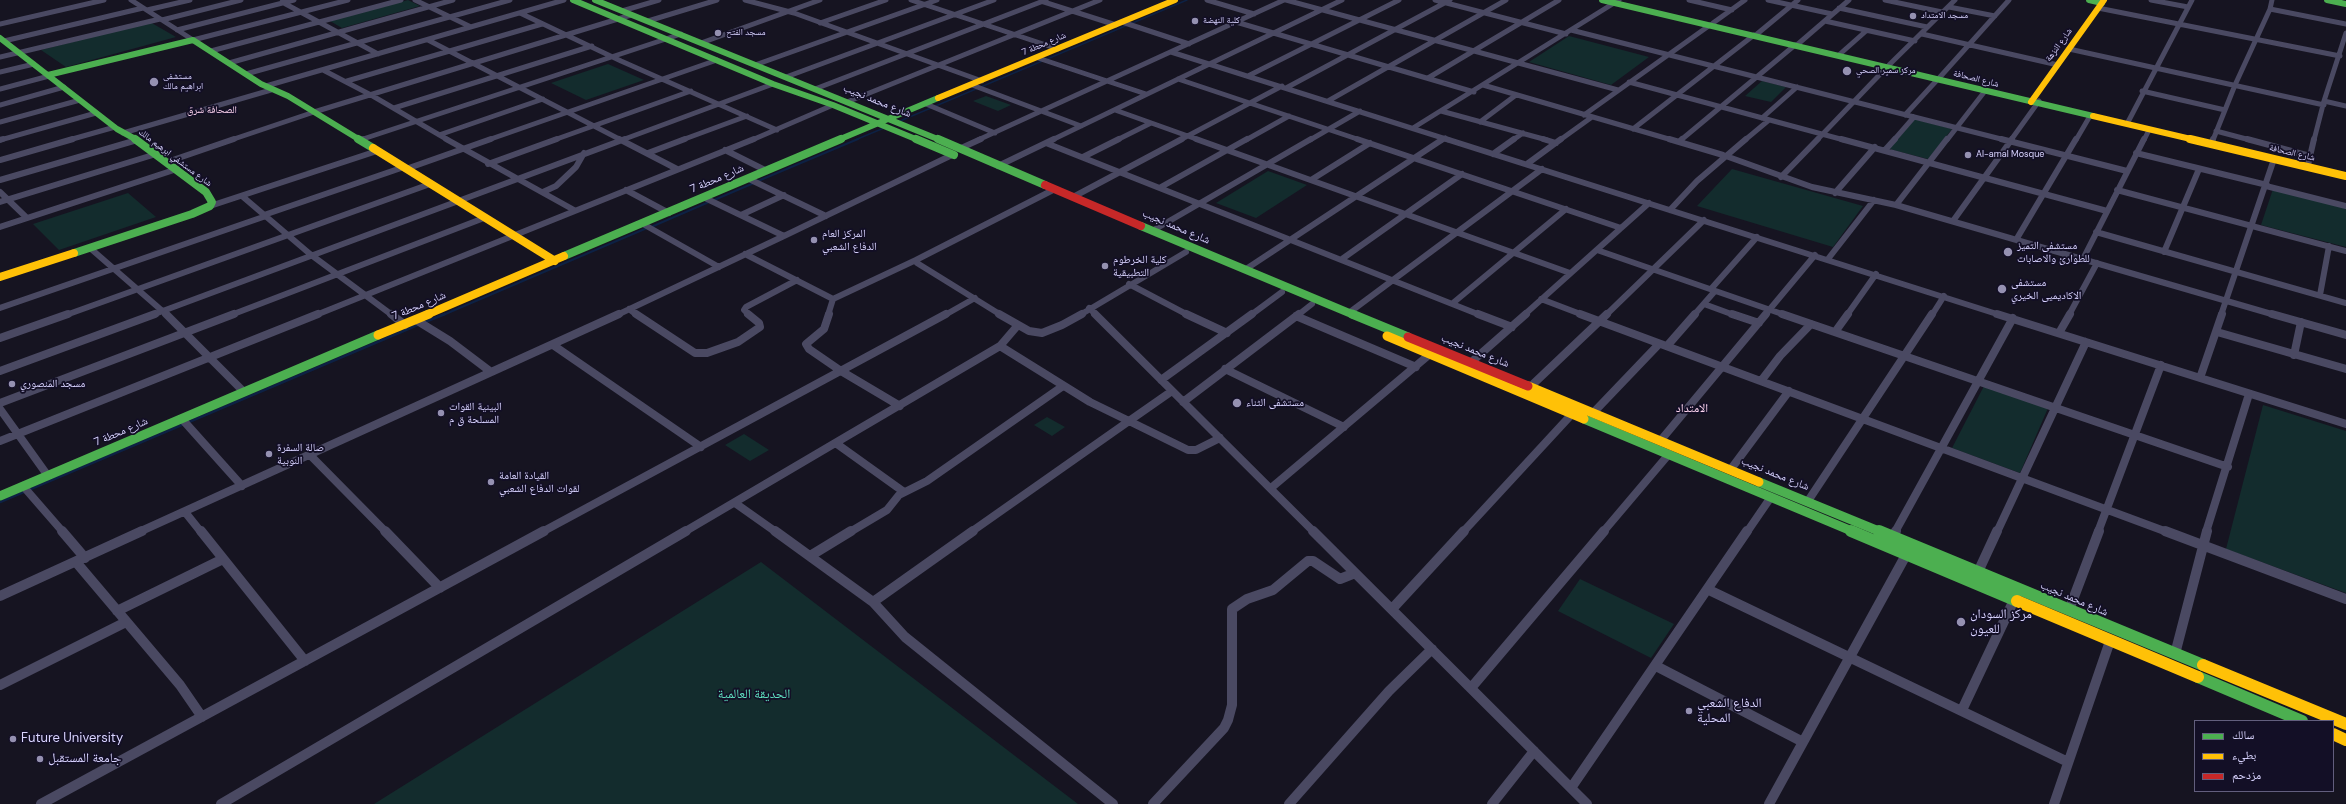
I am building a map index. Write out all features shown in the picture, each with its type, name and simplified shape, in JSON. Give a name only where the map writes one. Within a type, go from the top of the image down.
[{"type":"main road","name":"شارع محمد نجيب","points":[[573,0],[648,21],[888,118],[1046,194],[1312,304],[2300,720]]},
{"type":"main road","name":"شارع محطة 7","points":[[0,496],[705,198],[888,118],[1038,58],[1175,0]]},
{"type":"main road","name":"شارع الصحافة","points":[[1602,0],[1616,1],[1888,66]]},
{"type":"main road","points":[[2089,0],[2101,4]]},
{"type":"main road","points":[[2327,0],[2346,4]]},
{"type":"main road","name":"شارع محمد نجيب","points":[[601,1],[666,39],[773,84],[833,105],[904,134],[998,166],[1055,189],[1152,231],[2346,724]]},
{"type":"main road","name":"شارع النزهة","points":[[2035,101],[2058,64],[2101,4]]},
{"type":"main road","name":"شارع مستشفي ابرهيم مالك","points":[[2,39],[119,130],[137,140],[177,169],[211,198],[212,203],[207,207]]},
{"type":"main road","points":[[49,76],[193,40],[269,88],[288,96],[555,261]]},
{"type":"main road","name":"شارع الصحافة","points":[[1797,44],[2212,142],[2309,160],[2346,175]]},
{"type":"main road","name":"شارع الصحافة","points":[[1939,78],[1985,91],[2035,101],[2090,116],[2346,175]]},
{"type":"main road","points":[[866,109],[890,112],[905,111],[905,122],[915,130]]},
{"type":"main road","points":[[849,112],[857,124],[854,133],[880,130],[904,134]]},
{"type":"main road","points":[[0,278],[207,207]]},
{"type":"main road","points":[[2334,734],[2346,740]]},
{"type":"street","points":[[0,24],[104,0]]},
{"type":"street","points":[[133,0],[193,40],[348,0]]},
{"type":"street","points":[[2,39],[190,0]]},
{"type":"street","points":[[0,57],[241,0]]},
{"type":"street","points":[[177,30],[282,1],[294,0]]},
{"type":"street","points":[[211,51],[401,0]]},
{"type":"street","points":[[415,0],[471,27]]},
{"type":"street","points":[[229,63],[453,0]]},
{"type":"street","points":[[246,74],[510,0]]},
{"type":"street","points":[[0,160],[119,130],[269,88],[323,70],[564,0]]},
{"type":"street","points":[[167,162],[314,112],[624,15],[659,0]]},
{"type":"street","points":[[648,21],[717,0]]},
{"type":"street","points":[[745,0],[847,32],[982,81]]},
{"type":"street","points":[[701,43],[820,0]]},
{"type":"street","points":[[820,23],[886,0]]},
{"type":"street","points":[[911,0],[1058,49]]},
{"type":"street","points":[[755,65],[937,0]]},
{"type":"street","points":[[786,77],[994,0]]},
{"type":"street","points":[[847,102],[1100,0]]},
{"type":"street","points":[[1207,0],[1254,14]]},
{"type":"street","points":[[0,596],[629,310],[995,133],[1285,0],[1618,90]]},
{"type":"street","points":[[998,166],[1342,0]]},
{"type":"street","points":[[1248,76],[1399,0]]},
{"type":"street","points":[[1435,0],[1448,1],[1566,34]]},
{"type":"street","points":[[1328,101],[1387,66],[1506,0]]},
{"type":"street","points":[[1428,78],[1559,0]]},
{"type":"street","points":[[1689,0],[1732,10]]},
{"type":"street","points":[[1584,115],[1667,54],[1745,0]]},
{"type":"street","points":[[1768,0],[1832,14]]},
{"type":"street","points":[[1633,129],[1798,0]]},
{"type":"street","points":[[1679,142],[1758,78],[1849,0]]},
{"type":"street","points":[[1885,0],[1942,12]]},
{"type":"street","points":[[1781,177],[1853,101],[1922,34],[1954,0]]},
{"type":"street","points":[[1905,115],[1970,45],[2009,0]]},
{"type":"street","points":[[2151,0],[2188,7]]},
{"type":"street","points":[[2128,122],[2142,91],[2192,0]]},
{"type":"street","points":[[2212,142],[2235,85],[2270,9],[2272,0]]},
{"type":"street","points":[[282,1],[378,54]]},
{"type":"street","points":[[815,89],[1041,1],[1189,44]]},
{"type":"street","points":[[1073,197],[1249,103],[1284,87],[1448,1]]},
{"type":"street","points":[[1413,128],[1474,92],[1616,1]]},
{"type":"street","points":[[2101,4],[2179,24],[2340,56]]},
{"type":"street","points":[[1949,6],[1995,16]]},
{"type":"street","points":[[1839,8],[1927,27]]},
{"type":"street","points":[[2270,9],[2346,24]]},
{"type":"street","points":[[520,13],[777,130]]},
{"type":"street","points":[[1825,21],[1915,41]]},
{"type":"street","points":[[1236,22],[1474,92]]},
{"type":"street","points":[[347,81],[542,24]]},
{"type":"street","points":[[1571,30],[2127,171]]},
{"type":"street","points":[[1840,54],[1866,30]]},
{"type":"street","points":[[2216,131],[2309,160],[2324,103],[2344,48],[2346,33]]},
{"type":"street","points":[[360,140],[681,34]]},
{"type":"street","points":[[1922,34],[2058,64]]},
{"type":"street","points":[[428,40],[568,111],[677,169]]},
{"type":"street","points":[[394,108],[592,46]]},
{"type":"street","points":[[2069,49],[2235,85],[2346,106]]},
{"type":"street","points":[[1171,52],[2346,424]]},
{"type":"street","points":[[1038,58],[1146,94]]},
{"type":"street","points":[[0,308],[717,60]]},
{"type":"street","points":[[0,72],[34,64]]},
{"type":"street","points":[[323,70],[347,81],[488,164],[543,192],[574,210]]},
{"type":"street","points":[[0,89],[49,76]]},
{"type":"street","points":[[1178,79],[1621,228]]},
{"type":"street","points":[[1629,82],[1928,161],[2107,211]]},
{"type":"street","points":[[0,371],[310,254],[773,84]]},
{"type":"street","points":[[972,85],[1081,126]]},
{"type":"street","points":[[1483,86],[1679,142],[1781,177],[1836,193],[1896,205],[2346,335]]},
{"type":"street","points":[[0,105],[64,87]]},
{"type":"street","points":[[1762,118],[1797,87]]},
{"type":"street","points":[[488,164],[691,91]]},
{"type":"street","points":[[1896,205],[1928,161],[1985,91]]},
{"type":"street","points":[[2142,91],[2225,110]]},
{"type":"street","points":[[1480,122],[1516,95]]},
{"type":"street","points":[[439,135],[543,99]]},
{"type":"street","points":[[0,122],[80,100]]},
{"type":"street","points":[[1953,221],[2035,101]]},
{"type":"street","points":[[0,441],[777,130],[833,105]]},
{"type":"street","points":[[923,105],[995,133]]},
{"type":"street","points":[[1115,110],[1570,273]]},
{"type":"street","points":[[1152,231],[1269,165],[1360,111]]},
{"type":"street","points":[[1441,111],[1556,143]]},
{"type":"street","points":[[0,140],[96,112]]},
{"type":"street","points":[[648,153],[747,116]]},
{"type":"street","points":[[1161,187],[1289,116]]},
{"type":"street","points":[[2016,240],[2090,116]]},
{"type":"street","points":[[1527,164],[1592,117]]},
{"type":"street","points":[[1885,150],[1914,117]]},
{"type":"street","points":[[1670,210],[1697,181],[1769,120]]},
{"type":"street","points":[[1083,157],[1151,122]]},
{"type":"street","points":[[2083,259],[2149,130]]},
{"type":"street","points":[[1493,154],[1523,133]]},
{"type":"street","points":[[1246,269],[1445,138]]},
{"type":"street","points":[[0,180],[137,140]]},
{"type":"street","points":[[1046,143],[1202,203],[1512,327]]},
{"type":"street","points":[[1311,180],[1370,143]]},
{"type":"street","points":[[1836,193],[1875,148]]},
{"type":"street","points":[[725,150],[767,171]]},
{"type":"street","points":[[207,207],[377,151]]},
{"type":"street","points":[[543,192],[556,186],[576,167],[584,153]]},
{"type":"street","points":[[2136,153],[2346,206]]},
{"type":"street","points":[[0,202],[156,154]]},
{"type":"street","points":[[2200,378],[2228,301],[2267,185],[2274,159]]},
{"type":"street","points":[[2164,252],[2181,207],[2199,168]]},
{"type":"street","points":[[0,227],[177,169]]},
{"type":"street","points":[[1350,312],[1395,280],[1542,169]]},
{"type":"street","points":[[1342,259],[1462,174]]},
{"type":"street","points":[[749,179],[826,216]]},
{"type":"street","points":[[0,338],[430,184]]},
{"type":"street","points":[[900,406],[841,371],[810,349],[806,344],[824,328],[833,299],[916,260],[1055,189]]},
{"type":"street","points":[[626,190],[669,213]]},
{"type":"street","points":[[2117,190],[2346,251]]},
{"type":"street","points":[[0,192],[27,218]]},
{"type":"street","points":[[741,215],[784,195]]},
{"type":"street","points":[[242,196],[310,254],[367,294],[405,325]]},
{"type":"street","points":[[705,198],[784,236]]},
{"type":"street","points":[[1828,259],[1874,200]]},
{"type":"street","points":[[1463,368],[1512,327],[1649,203]]},
{"type":"street","points":[[1453,303],[1566,209]]},
{"type":"street","points":[[0,403],[484,218]]},
{"type":"street","points":[[1530,387],[1704,220]]},
{"type":"street","points":[[643,224],[719,266]]},
{"type":"street","points":[[2096,232],[2346,303]]},
{"type":"street","points":[[1594,413],[1704,304],[1713,290],[1757,237]]},
{"type":"street","points":[[2320,295],[2329,246]]},
{"type":"street","points":[[90,248],[162,310],[244,392]]},
{"type":"street","points":[[1597,250],[2228,468]]},
{"type":"street","points":[[916,260],[919,265],[1018,325],[1035,332],[1051,331],[1186,252]]},
{"type":"street","points":[[745,254],[833,299]]},
{"type":"street","points":[[1661,440],[1815,255]]},
{"type":"street","points":[[2059,333],[2096,263]]},
{"type":"street","points":[[1835,332],[1876,274]]},
{"type":"street","points":[[629,310],[695,353],[708,353],[738,342],[760,327],[759,322],[744,310],[746,307],[796,280]]},
{"type":"street","points":[[1129,284],[1166,304],[1227,333]]},
{"type":"street","points":[[1161,380],[1282,292]]},
{"type":"street","points":[[1808,501],[1864,420],[1944,296]]},
{"type":"street","points":[[41,804],[975,298]]},
{"type":"street","points":[[1541,300],[2346,599]]},
{"type":"street","points":[[1183,402],[1312,304]]},
{"type":"street","points":[[1704,304],[1759,323]]},
{"type":"street","points":[[1090,308],[1587,804]]},
{"type":"street","points":[[1296,316],[1416,367]]},
{"type":"street","points":[[1893,536],[1980,382],[2013,318]]},
{"type":"street","points":[[416,320],[450,341],[491,372]]},
{"type":"street","points":[[2294,355],[2301,322]]},
{"type":"street","points":[[1761,381],[1780,356],[1811,324]]},
{"type":"street","points":[[221,804],[836,444],[1000,346],[1018,325]]},
{"type":"street","points":[[2217,332],[2346,369]]},
{"type":"street","points":[[1978,572],[2086,342]]},
{"type":"street","points":[[552,345],[701,447]]},
{"type":"street","points":[[1000,346],[1063,386],[1188,450],[1196,450],[1220,438]]},
{"type":"street","points":[[1271,488],[1430,354]]},
{"type":"street","points":[[2069,610],[2105,510],[2161,366]]},
{"type":"street","points":[[1225,369],[1344,426]]},
{"type":"street","points":[[810,556],[887,510],[904,492],[927,481],[1063,386]]},
{"type":"street","points":[[873,602],[1172,391]]},
{"type":"street","points":[[1731,469],[1789,391]]},
{"type":"street","points":[[2174,654],[2202,546],[2228,468],[2249,394]]},
{"type":"street","points":[[0,409],[48,476]]},
{"type":"street","points":[[1392,609],[1572,414]]},
{"type":"street","points":[[182,419],[242,486]]},
{"type":"street","points":[[836,444],[904,492]]},
{"type":"street","points":[[1471,688],[1669,454]]},
{"type":"street","points":[[310,455],[440,588]]},
{"type":"street","points":[[23,486],[117,611],[180,685],[202,717]]},
{"type":"street","points":[[1571,788],[1709,590],[1771,497]]},
{"type":"street","points":[[735,503],[873,602],[905,637],[1113,804]]},
{"type":"street","points":[[185,512],[305,661]]},
{"type":"street","points":[[1769,804],[1849,656],[1906,555]]},
{"type":"street","points":[[117,611],[223,559]]},
{"type":"street","points":[[1153,804],[1224,728],[1228,720],[1232,705],[1232,609],[1247,599],[1273,590],[1308,560],[1313,561],[1340,579],[1355,573]]},
{"type":"street","points":[[1709,590],[2068,762]]},
{"type":"street","points":[[1962,710],[2014,600]]},
{"type":"street","points":[[0,685],[126,622]]},
{"type":"street","points":[[2054,804],[2110,641]]},
{"type":"street","points":[[1289,804],[1389,692],[1432,649]]},
{"type":"street","points":[[1656,666],[1803,742]]},
{"type":"street","points":[[1492,804],[1534,751]]},
{"type":"green space","points":[[408,0],[420,6],[342,28],[330,21]]},
{"type":"green space","points":[[150,22],[176,37],[66,67],[41,50]]},
{"type":"green space","points":[[1569,36],[1649,57],[1611,85],[1529,62]]},
{"type":"green space","points":[[608,64],[644,80],[586,100],[551,83]]},
{"type":"green space","points":[[1762,81],[1786,87],[1771,102],[1745,96]]},
{"type":"green space","points":[[986,96],[1011,105],[998,111],[973,101]]},
{"type":"green space","points":[[1915,119],[1952,129],[1928,159],[1889,149]]},
{"type":"green space","points":[[1732,169],[1863,206],[1833,247],[1697,206]]},
{"type":"green space","points":[[1268,171],[1307,185],[1256,218],[1216,203]]},
{"type":"green space","points":[[2273,189],[2346,207],[2346,247],[2261,225]]},
{"type":"green space","points":[[128,193],[156,217],[59,250],[33,224]]},
{"type":"green space","points":[[1984,386],[2048,408],[2020,473],[1952,448]]},
{"type":"green space","points":[[2263,405],[2346,431],[2346,593],[2226,549]]},
{"type":"green space","points":[[1047,417],[1065,427],[1052,436],[1034,425]]},
{"type":"green space","points":[[744,434],[769,450],[750,461],[725,445]]},
{"type":"green space","name":"الحديقة العالمية","points":[[761,562],[1078,804],[374,804]]},
{"type":"green space","points":[[1580,579],[1674,624],[1651,658],[1558,611]]},
{"type":"waterway","points":[[900,121],[1187,0]]},
{"type":"waterway","points":[[855,140],[884,128]]},
{"type":"waterway","points":[[758,181],[858,139]]},
{"type":"waterway","points":[[714,200],[754,183]]},
{"type":"waterway","points":[[651,227],[709,202]]},
{"type":"waterway","points":[[443,315],[647,228]]},
{"type":"waterway","points":[[425,322],[445,314]]},
{"type":"waterway","points":[[0,502],[420,324]]},
{"type":"traffic: fast","points":[[573,0],[773,84],[833,105],[954,155]]},
{"type":"traffic: fast","points":[[595,0],[886,117],[1045,185]]},
{"type":"traffic: fast","points":[[1602,0],[2093,116]]},
{"type":"traffic: fast","points":[[2089,0],[2102,3]]},
{"type":"traffic: fast","points":[[2327,0],[2346,4]]},
{"type":"traffic: fast","points":[[0,38],[117,129],[137,140],[177,169],[206,192],[212,202],[210,206],[192,214],[74,253]]},
{"type":"traffic: fast","points":[[48,75],[193,40],[261,84],[288,96],[373,148]]},
{"type":"traffic: fast","points":[[564,256],[938,98]]},
{"type":"traffic: fast","points":[[1141,226],[1408,337]]},
{"type":"traffic: fast","points":[[0,496],[378,335]]},
{"type":"traffic: fast","points":[[1584,419],[2017,601]]},
{"type":"traffic: fast","points":[[1759,482],[2203,665]]},
{"type":"traffic: fast","points":[[2198,677],[2300,720]]},
{"type":"traffic: slow","points":[[938,98],[1175,0]]},
{"type":"traffic: slow","points":[[2031,102],[2104,0]]},
{"type":"traffic: slow","points":[[2093,116],[2346,176]]},
{"type":"traffic: slow","points":[[373,148],[555,261]]},
{"type":"traffic: slow","points":[[0,277],[74,253]]},
{"type":"traffic: slow","points":[[378,335],[564,256]]},
{"type":"traffic: slow","points":[[1387,336],[1584,419]]},
{"type":"traffic: slow","points":[[1528,386],[1759,482]]},
{"type":"traffic: slow","points":[[2017,601],[2198,677]]},
{"type":"traffic: slow","points":[[2203,665],[2346,724]]},
{"type":"traffic: slow","points":[[2334,734],[2346,740]]},
{"type":"traffic: jam","points":[[1045,185],[1141,226]]},
{"type":"traffic: jam","points":[[1408,337],[1528,386]]},
{"type":"place","name":"مسجد الامتداد","points":[[1913,16]]},
{"type":"place","name":"كلية النهضة","points":[[1195,21]]},
{"type":"place","name":"مسجد الفتح","points":[[718,33]]},
{"type":"place","name":"مركز سمير الصحي","points":[[1847,71]]},
{"type":"place","name":"مستشفى ابراهيم مالك","points":[[154,82]]},
{"type":"place","name":"Al-amal Mosque","points":[[1968,155]]},
{"type":"place","name":"المركز العام الدفاع الشعبي","points":[[814,240]]},
{"type":"place","name":"مستشفى التميز للطوارئ والاصابات","points":[[2008,252]]},
{"type":"place","name":"كلية الخرطوم التطبيقية","points":[[1105,266]]},
{"type":"place","name":"مستشفى الاكاديميى الخيري","points":[[2002,289]]},
{"type":"place","name":"مسجد المنصوري","points":[[12,384]]},
{"type":"place","name":"مستشفى الثناء","points":[[1237,403]]},
{"type":"place","name":"البينية القوات المسلحة ق م","points":[[441,413]]},
{"type":"place","name":"صالة السفرة النوبية","points":[[269,454]]},
{"type":"place","name":"القيادة العامة لقوات الدفاع الشعبي","points":[[491,482]]},
{"type":"place","name":"مركز السودان للعيون","points":[[1961,622]]},
{"type":"place","name":"الدفاع الشعبي المحلية","points":[[1689,711]]},
{"type":"place","name":"Future University","points":[[13,739]]},
{"type":"place","name":"جامعة المستقبل","points":[[40,759]]},
{"type":"district","name":"الصحافة شرق","points":[[212,110]]},
{"type":"district","name":"الامتداد","points":[[1692,409]]}]
